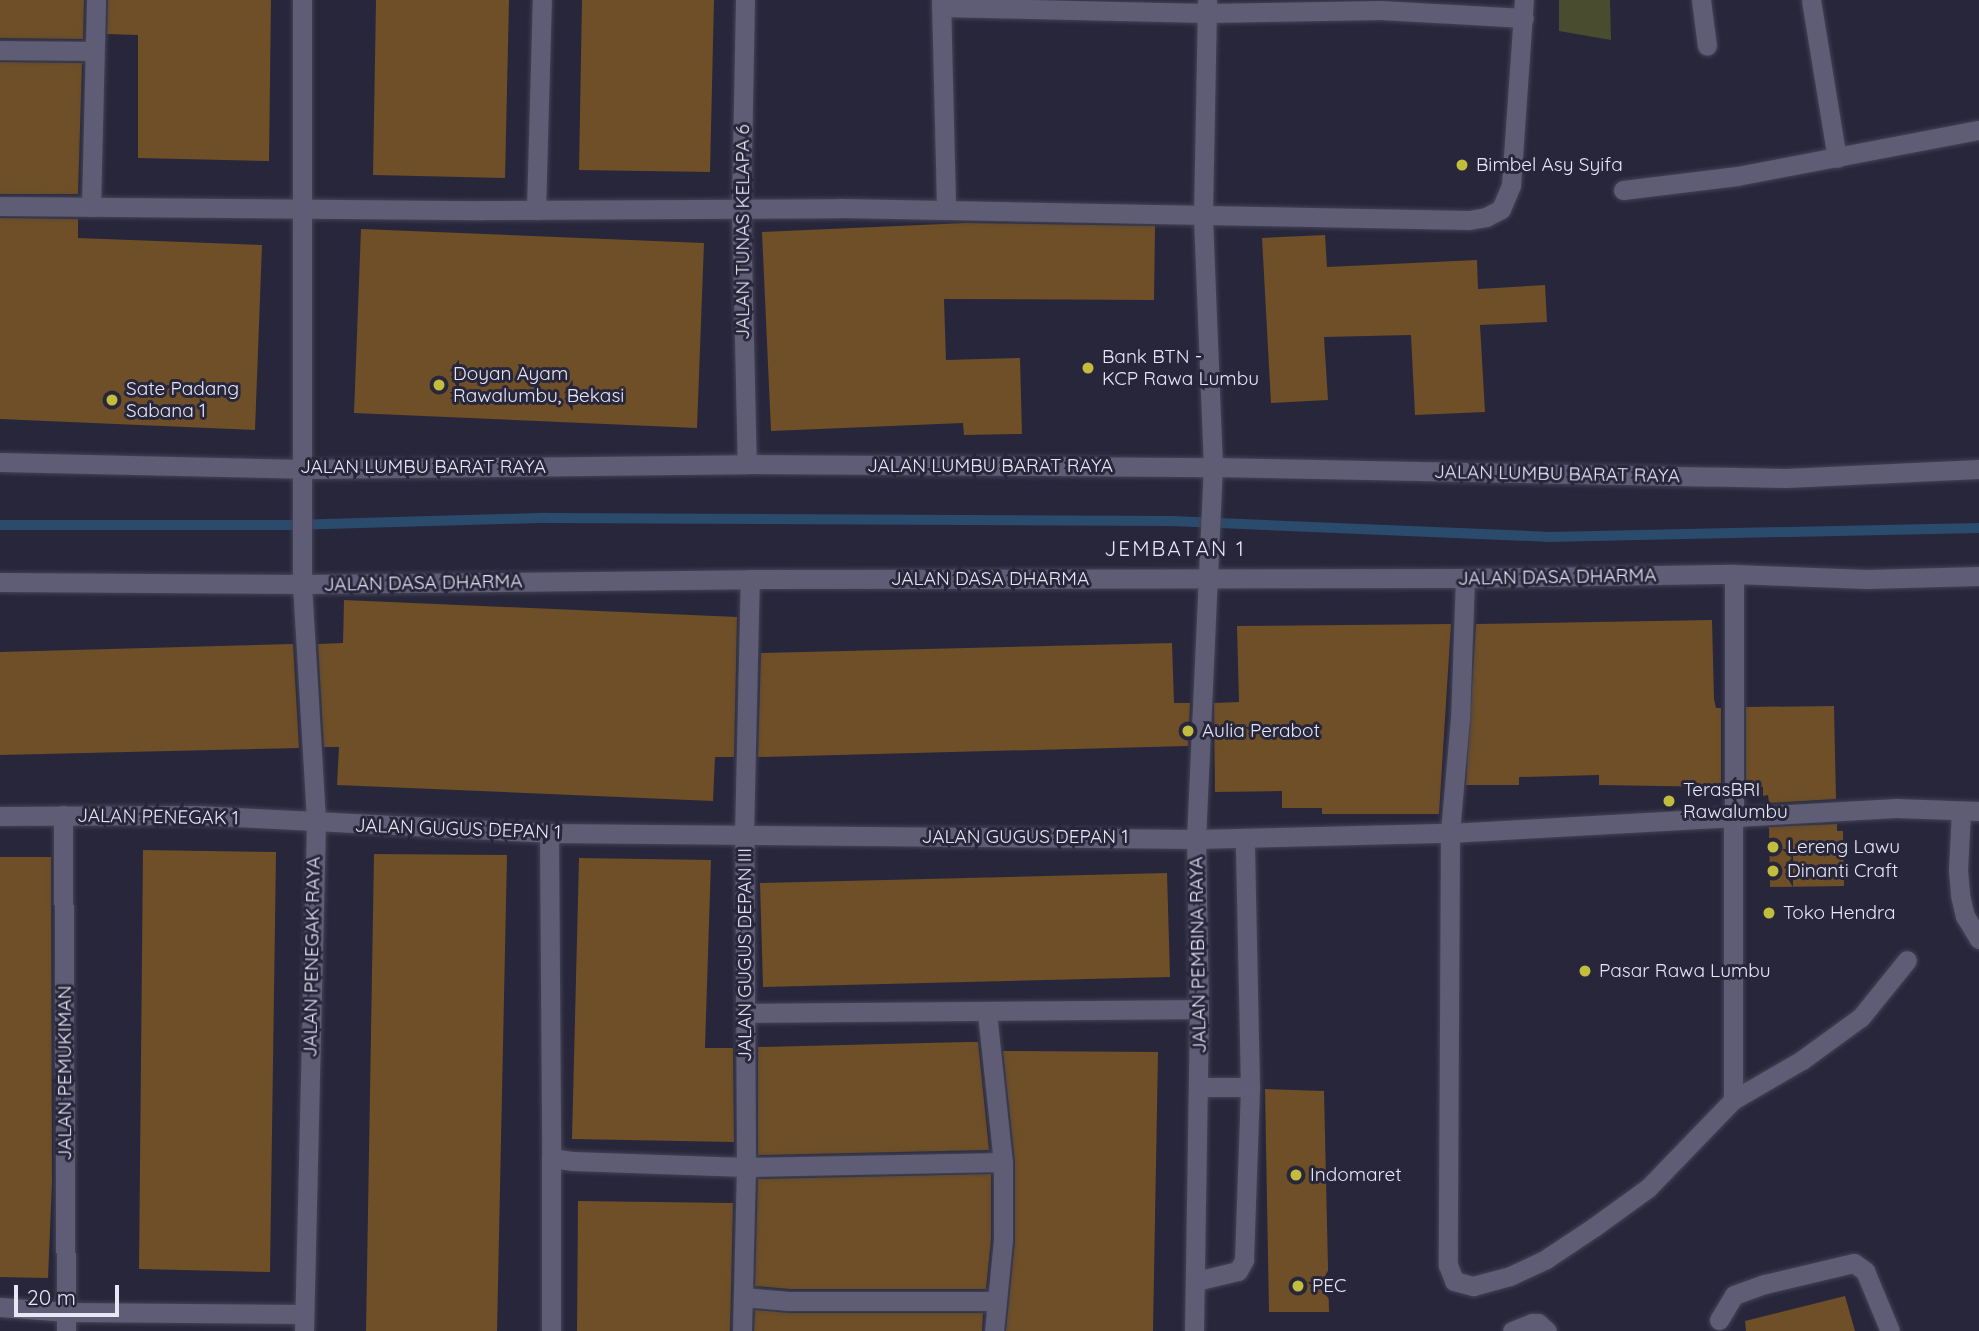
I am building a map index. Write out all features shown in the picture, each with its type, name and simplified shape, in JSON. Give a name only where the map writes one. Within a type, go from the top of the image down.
[{"type":"street","points":[[92,207],[96,0]]},
{"type":"street","name":"JALAN PENEGAK RAYA","points":[[302,0],[302,584],[316,823],[303,1322]]},
{"type":"street","points":[[536,210],[542,0]]},
{"type":"street","name":"JALAN TUNAS KELAPA 6","points":[[744,0],[741,208],[747,464]]},
{"type":"street","points":[[1701,0],[1707,46]]},
{"type":"street","points":[[1811,0],[1836,158]]},
{"type":"street","points":[[0,206],[536,210],[741,208],[1469,220],[1501,209],[1511,185],[1524,9],[1381,10],[941,3],[946,210]]},
{"type":"street","name":"JALAN PEMBINA RAYA","points":[[1194,1331],[1199,1087],[1196,839],[1213,474],[1203,215],[1207,6]]},
{"type":"street","points":[[0,50],[94,51]]},
{"type":"street","points":[[1623,190],[1737,176],[1979,131]]},
{"type":"street","name":"JALAN LUMBU BARAT RAYA","points":[[0,462],[303,468],[747,464],[1213,474],[1786,478],[1979,469]]},
{"type":"street","points":[[1733,1100],[1734,573]]},
{"type":"street","name":"JALAN DASA DHARMA","points":[[0,582],[302,584],[1207,574],[1465,578],[1734,573],[1867,579],[1979,576]]},
{"type":"street","points":[[1465,578],[1460,718],[1450,833],[1448,1265],[1454,1281],[1473,1286],[1510,1276],[1556,1252],[1648,1188],[1733,1100],[1802,1060],[1861,1017],[1907,960]]},
{"type":"street","name":"JALAN GUGUS DEPAN III","points":[[742,1331],[746,1167],[744,835],[750,579]]},
{"type":"street","name":"JALAN GUGUS DEPAN 1","points":[[316,823],[549,833],[1196,839],[1450,833],[1896,808],[1970,811]]},
{"type":"street","points":[[1970,811],[1958,870],[1965,916],[1979,939]]},
{"type":"street","name":"JALAN PEMUKIMAN","points":[[63,815],[66,1322]]},
{"type":"street","name":"JALAN PENEGAK 1","points":[[0,816],[196,816],[316,823]]},
{"type":"street","points":[[549,833],[551,1331]]},
{"type":"street","points":[[1196,1281],[1238,1271],[1244,1260],[1250,1087],[1245,838]]},
{"type":"street","points":[[745,1013],[987,1013],[1199,1009]]},
{"type":"street","points":[[987,1013],[1003,1162],[1003,1240],[994,1331]]},
{"type":"street","points":[[1199,1087],[1250,1087]]},
{"type":"street","points":[[551,1158],[746,1167],[1003,1162]]},
{"type":"street","points":[[1719,1320],[1734,1295],[1765,1284],[1854,1263],[1865,1271],[1890,1331]]},
{"type":"street","points":[[743,1297],[789,1301],[995,1301]]},
{"type":"street","points":[[0,1307],[66,1322],[303,1322]]},
{"type":"street","points":[[1512,1331],[1532,1323],[1538,1324],[1546,1331]]},
{"type":"green space","points":[[1559,0],[1610,0],[1611,40],[1559,31]]},
{"type":"building","points":[[0,0],[84,0],[83,39],[0,38]]},
{"type":"building","points":[[108,0],[271,0],[269,161],[138,158],[138,35],[107,34]]},
{"type":"building","points":[[376,0],[509,0],[505,178],[373,175]]},
{"type":"building","points":[[582,0],[714,0],[710,172],[579,170]]},
{"type":"building","points":[[0,62],[82,63],[78,194],[0,194]]},
{"type":"building","points":[[0,218],[78,219],[78,238],[262,245],[255,430],[0,419]]},
{"type":"building","points":[[965,223],[1155,226],[1154,300],[944,299],[946,360],[1020,358],[1022,434],[964,435],[963,423],[771,431],[762,232]]},
{"type":"building","points":[[361,229],[704,243],[697,428],[354,413]]},
{"type":"building","points":[[1325,235],[1327,267],[1477,260],[1478,289],[1545,285],[1547,322],[1480,325],[1485,412],[1415,415],[1411,335],[1324,337],[1328,400],[1271,403],[1262,238]]},
{"type":"building","points":[[344,600],[737,617],[734,757],[715,757],[713,801],[337,785],[339,747],[324,747],[318,644],[343,643]]},
{"type":"building","points":[[1712,620],[1714,699],[1716,708],[1721,708],[1721,787],[1599,785],[1599,775],[1519,777],[1519,785],[1466,785],[1476,624]]},
{"type":"building","points":[[1451,624],[1439,814],[1322,814],[1322,808],[1282,808],[1282,791],[1215,792],[1214,703],[1239,702],[1237,626]]},
{"type":"building","points":[[1172,643],[1174,703],[1190,703],[1188,746],[758,757],[761,653]]},
{"type":"building","points":[[293,644],[299,748],[0,755],[0,652]]},
{"type":"building","points":[[1834,706],[1836,799],[1769,803],[1768,795],[1763,796],[1763,787],[1746,787],[1746,707]]},
{"type":"building","points":[[1837,824],[1837,831],[1843,831],[1844,886],[1770,887],[1769,827]]},
{"type":"building","points":[[143,850],[276,852],[270,1272],[139,1269]]},
{"type":"building","points":[[374,854],[507,855],[497,1331],[366,1331]]},
{"type":"building","points":[[0,857],[51,857],[52,1182],[48,1278],[0,1277]]},
{"type":"building","points":[[579,858],[711,860],[705,1048],[733,1048],[734,1142],[572,1139]]},
{"type":"building","points":[[1167,873],[1170,977],[763,987],[760,883]]},
{"type":"building","points":[[978,1042],[989,1150],[758,1155],[758,1047]]},
{"type":"building","points":[[1003,1051],[1158,1052],[1153,1331],[1006,1331],[1015,1241],[1015,1162]]},
{"type":"building","name":"Indomaret","points":[[1265,1089],[1324,1091],[1329,1312],[1269,1312]]},
{"type":"building","points":[[991,1174],[991,1239],[986,1289],[790,1289],[755,1286],[758,1179]]},
{"type":"building","points":[[578,1201],[733,1203],[730,1331],[577,1331]]},
{"type":"building","points":[[1845,1296],[1855,1331],[1746,1331],[1745,1321]]},
{"type":"building","points":[[755,1310],[789,1313],[983,1313],[982,1331],[754,1331]]},
{"type":"waterway","points":[[0,525],[290,525],[546,518],[1171,521],[1546,537],[1979,528]]},
{"type":"place","name":"Bimbel Asy Syifa","points":[[1462,165]]},
{"type":"place","name":"Bank BTN - KCP Rawa Lumbu","points":[[1088,368]]},
{"type":"place","name":"Doyan Ayam Rawalumbu, Bekasi","points":[[439,385]]},
{"type":"place","name":"Sate Padang Sabana 1","points":[[112,400]]},
{"type":"place","name":"Aulia Perabot","points":[[1188,731]]},
{"type":"place","name":"TerasBRI Rawalumbu","points":[[1669,801]]},
{"type":"place","name":"Lereng Lawu","points":[[1773,847]]},
{"type":"place","name":"Dinanti Craft","points":[[1773,871]]},
{"type":"place","name":"Toko Hendra","points":[[1769,913]]},
{"type":"place","name":"Pasar Rawa Lumbu","points":[[1585,971]]},
{"type":"place","name":"Indomaret","points":[[1296,1175]]},
{"type":"place","name":"PEC","points":[[1298,1286]]},
{"type":"district","name":"JEMBATAN 1","points":[[1175,548]]}]
